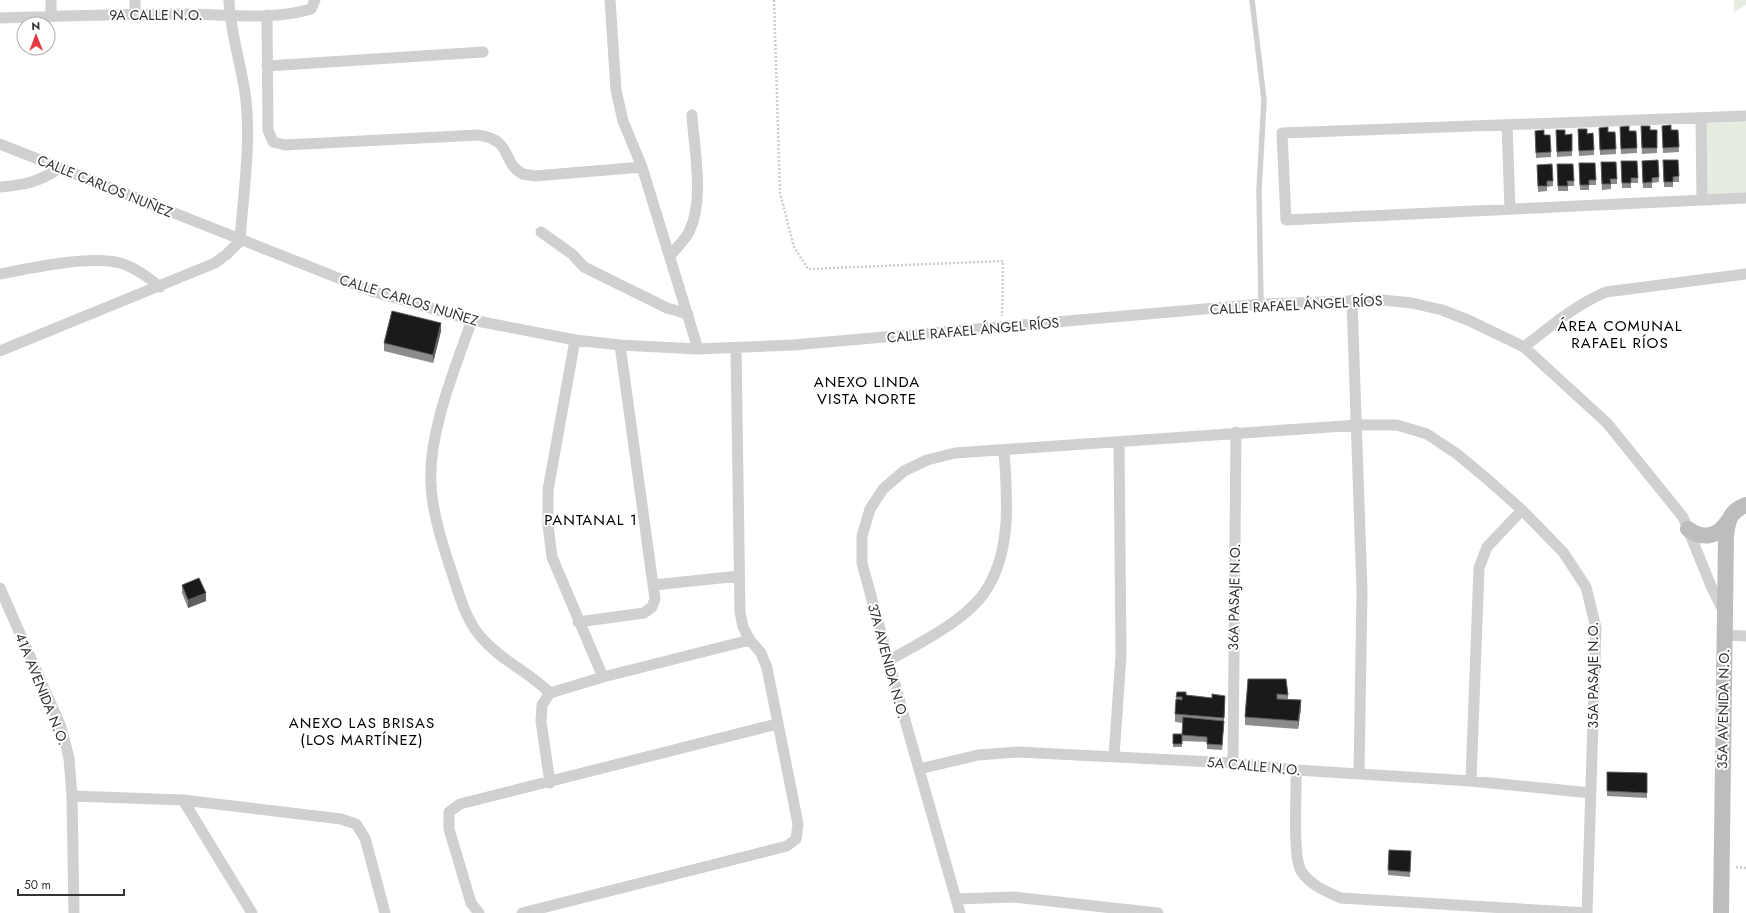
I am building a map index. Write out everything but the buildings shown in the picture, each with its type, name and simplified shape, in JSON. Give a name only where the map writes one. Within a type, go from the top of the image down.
[{"type":"main road","points":[[1688,529],[1700,536],[1710,536],[1718,532],[1728,521],[1731,515],[1742,507]]},
{"type":"main road","name":"35A AVENIDA N.O.","points":[[1721,913],[1726,536],[1728,521]]},
{"type":"street","points":[[51,0],[52,16]]},
{"type":"street","points":[[135,0],[135,14]]},
{"type":"street","points":[[0,351],[160,287],[215,263],[228,254],[240,241],[246,154],[246,101],[229,14],[229,0]]},
{"type":"street","points":[[610,0],[616,90],[623,121],[642,167],[698,349]]},
{"type":"street","name":"9A CALLE N.O.","points":[[52,16],[135,14],[267,15],[296,13],[313,4]]},
{"type":"street","points":[[267,15],[268,130],[272,142],[285,145],[478,135],[490,137],[498,141],[514,167],[523,174],[535,176],[642,167]]},
{"type":"street","name":"9A CALLE N.O.","points":[[0,18],[16,17]]},
{"type":"street","points":[[267,66],[483,52]]},
{"type":"street","points":[[670,256],[689,233],[695,216],[697,184],[692,115]]},
{"type":"street","points":[[1746,116],[1282,133],[1286,220],[1746,198]]},
{"type":"street","points":[[1701,118],[1702,200]]},
{"type":"street","points":[[1507,125],[1510,209]]},
{"type":"street","name":"CALLE CARLOS NUÑEZ","points":[[0,144],[240,241],[371,291],[472,320],[575,340],[620,345],[698,349],[792,345]]},
{"type":"street","points":[[0,188],[21,185],[42,179],[60,168]]},
{"type":"street","points":[[541,232],[572,254],[584,267],[668,308],[688,314]]},
{"type":"street","points":[[0,274],[65,264],[97,261],[120,263],[143,273],[160,287]]},
{"type":"street","points":[[1524,347],[1573,308],[1606,292],[1746,274]]},
{"type":"street","points":[[1352,300],[1358,425],[1362,591],[1359,774]]},
{"type":"street","name":"CALLE RAFAEL ÁNGEL RÍOS","points":[[792,345],[1261,304],[1382,300],[1412,303],[1442,310],[1468,320],[1524,347],[1607,423],[1683,517],[1711,586],[1725,614]]},
{"type":"street","points":[[472,320],[446,395],[431,463],[431,485],[442,544],[464,609],[479,635],[500,657],[543,686],[550,693]]},
{"type":"street","points":[[575,340],[548,490],[548,524],[552,558],[578,622],[603,677]]},
{"type":"street","points":[[578,622],[644,612],[652,608],[655,600],[620,345]]},
{"type":"street","points":[[522,913],[787,846],[796,839],[798,824],[767,668],[762,653],[750,640],[743,627],[740,612],[736,348]]},
{"type":"street","name":"35A PASAJE N.O.","points":[[1120,442],[1236,432],[1358,425],[1397,425],[1427,434],[1457,454],[1522,510],[1564,552],[1586,587],[1596,628],[1588,913]]},
{"type":"street","name":"36A PASAJE N.O.","points":[[1233,763],[1236,432]]},
{"type":"street","points":[[1114,756],[1121,655],[1120,442]]},
{"type":"street","name":"37A AVENIDA N.O.","points":[[960,913],[888,661],[862,563],[862,536],[870,509],[883,489],[904,472],[927,460],[955,452],[1120,442]]},
{"type":"street","points":[[888,661],[938,632],[969,609],[988,588],[999,562],[1005,532],[1008,497],[1004,450]]},
{"type":"street","points":[[1471,781],[1479,568],[1487,546],[1522,510]]},
{"type":"street","points":[[654,585],[739,576]]},
{"type":"street","name":"41A AVENIDA N.O.","points":[[0,588],[61,727],[69,758],[72,796],[74,913]]},
{"type":"street","points":[[1725,635],[1746,636]]},
{"type":"street","points":[[550,782],[541,721],[542,705],[550,693],[603,677],[750,640]]},
{"type":"street","points":[[479,913],[471,903],[449,829],[449,812],[460,804],[777,724]]},
{"type":"street","name":"5A CALLE N.O.","points":[[919,769],[978,755],[1018,752],[1233,763],[1296,770],[1471,781],[1591,793]]},
{"type":"street","points":[[1296,770],[1296,844],[1301,870],[1319,889],[1341,898],[1588,913]]},
{"type":"street","points":[[72,796],[183,800],[341,819],[356,824],[365,838],[385,913]]},
{"type":"street","points":[[183,800],[252,913]]},
{"type":"street","points":[[956,899],[1013,897],[1158,913]]},
{"type":"lane","points":[[1252,0],[1264,100],[1259,190],[1261,304]]},
{"type":"path","points":[[774,0],[780,193],[794,246],[808,268],[1002,261],[1002,327]]},
{"type":"shaded area","points":[[1734,0],[1746,0],[1746,5],[1734,12]]},
{"type":"shaded area","points":[[1746,122],[1746,193],[1706,195],[1706,123]]},
{"type":"district","name":"ÁREA COMUNAL RAFAEL RÍOS","points":[[1620,334]]},
{"type":"district","name":"ANEXO LINDA VISTA NORTE","points":[[867,390]]},
{"type":"district","name":"PANTANAL 1","points":[[591,520]]},
{"type":"district","name":"ANEXO LAS BRISAS (LOS MARTÍNEZ)","points":[[362,732]]}]
